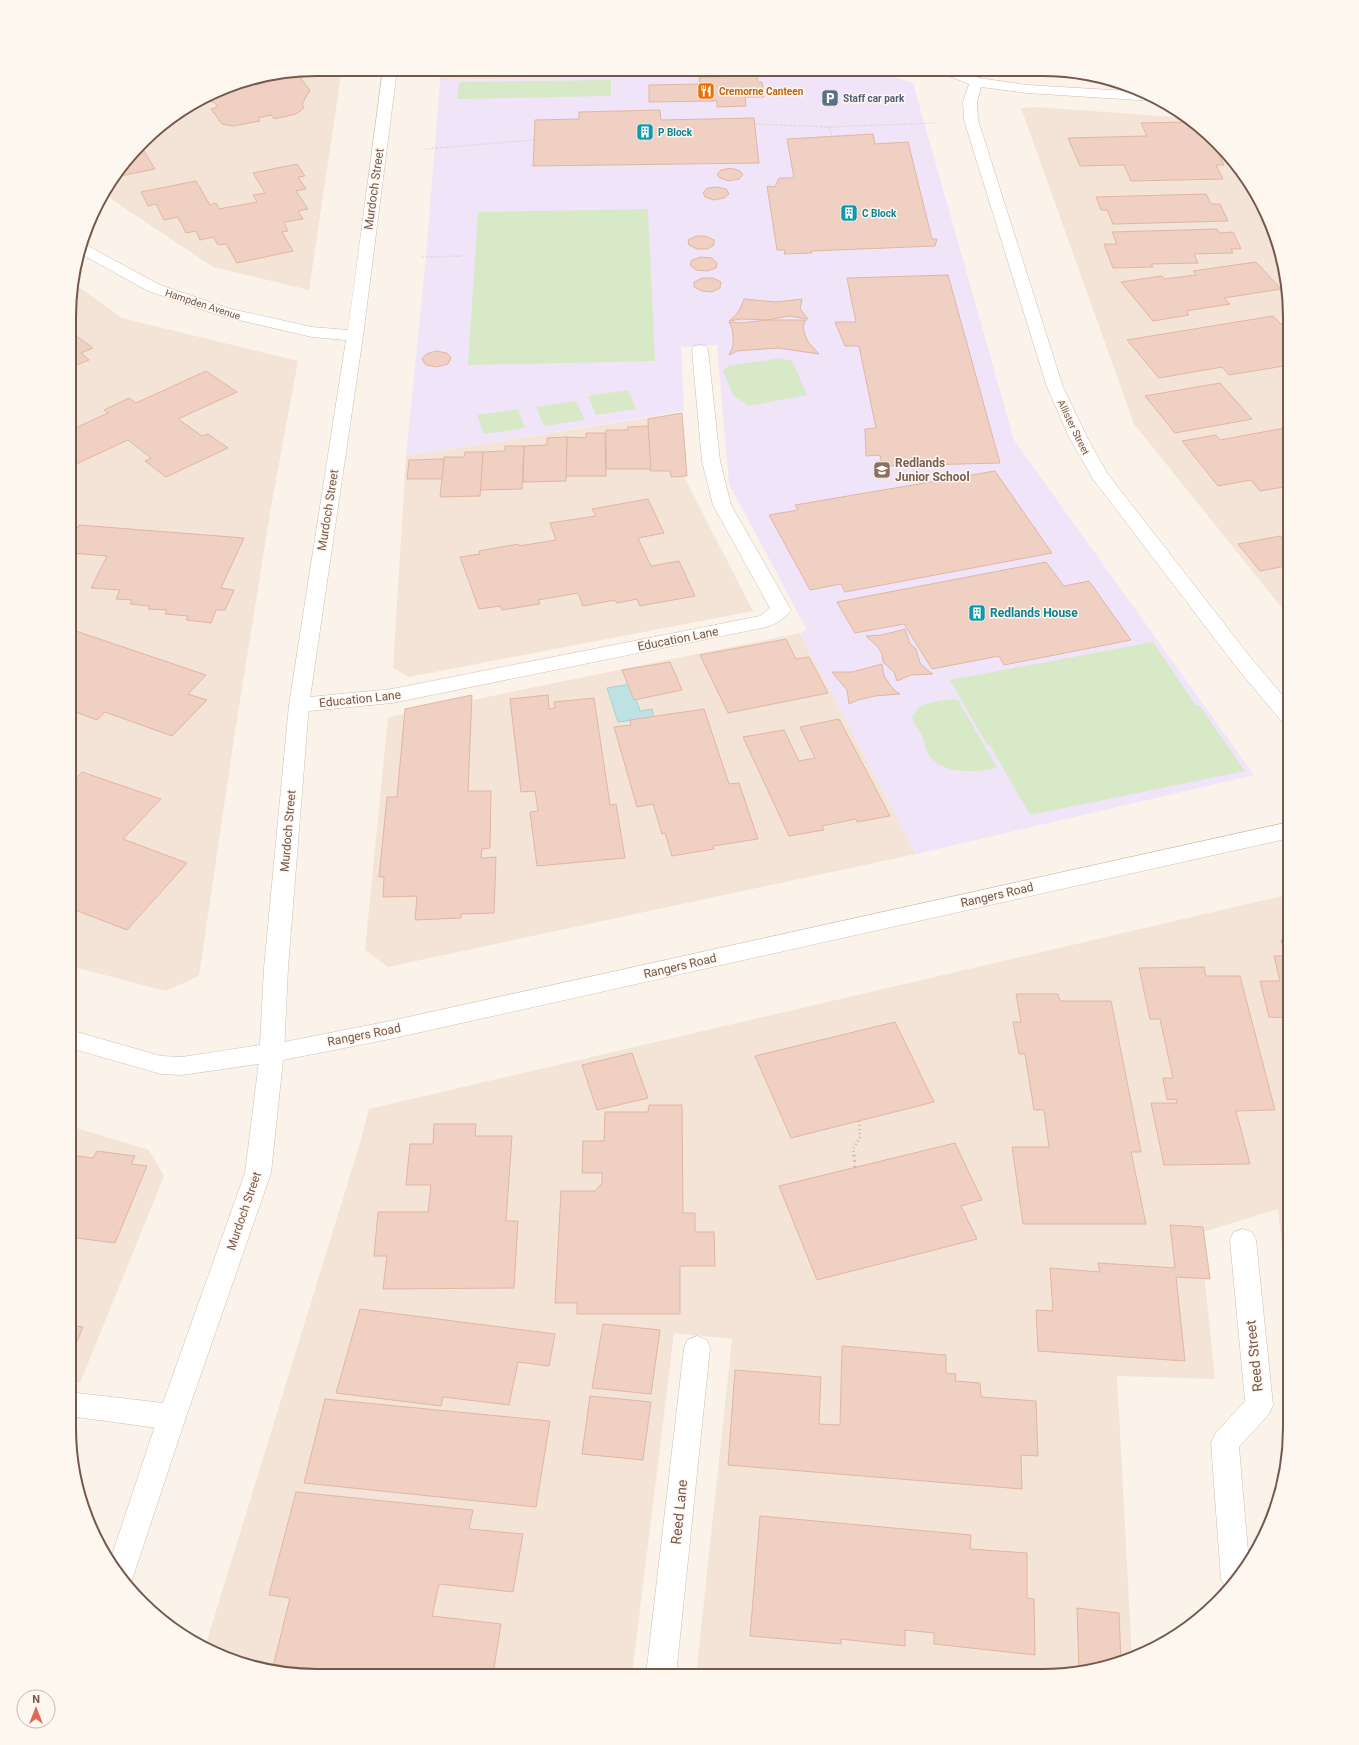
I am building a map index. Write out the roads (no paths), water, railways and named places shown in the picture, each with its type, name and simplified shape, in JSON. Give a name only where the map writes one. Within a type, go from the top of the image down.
[{"type":"street","name":"Murdoch Street","points":[[122,1569],[172,1417],[258,1173],[272,1053],[276,968],[299,705],[355,336],[389,76]]},
{"type":"street","points":[[961,76],[976,82],[1027,89],[1138,96]]},
{"type":"street","name":"Allister Street","points":[[976,82],[970,102],[971,120],[1055,387],[1078,437],[1099,475],[1244,663],[1283,710]]},
{"type":"street","name":"Hampden Avenue","points":[[86,250],[154,288],[227,313],[312,332],[355,336]]},
{"type":"street","name":"Education Lane","points":[[299,705],[400,695],[766,621],[781,610],[722,506],[711,462],[700,350]]},
{"type":"street","name":"Rangers Road","points":[[76,1041],[162,1065],[182,1066],[272,1053],[397,1029],[1283,832]]},
{"type":"street","name":"Reed Street","points":[[1235,1572],[1225,1443],[1259,1405],[1243,1240]]},
{"type":"street","name":"Reed Lane","points":[[662,1669],[697,1348]]},
{"type":"street","points":[[76,1405],[172,1417]]},
{"type":"water","points":[[631,684],[640,711],[652,709],[654,717],[618,722],[607,688]]},
{"type":"place","name":"Cremorne Canteen","points":[[706,91]]},
{"type":"place","name":"Staff car park","points":[[830,98]]},
{"type":"place","name":"P Block","points":[[645,132]]},
{"type":"place","name":"C Block","points":[[849,213]]},
{"type":"place","name":"Redlands Junior School","points":[[882,470]]},
{"type":"place","name":"Redlands House","points":[[977,613]]}]
